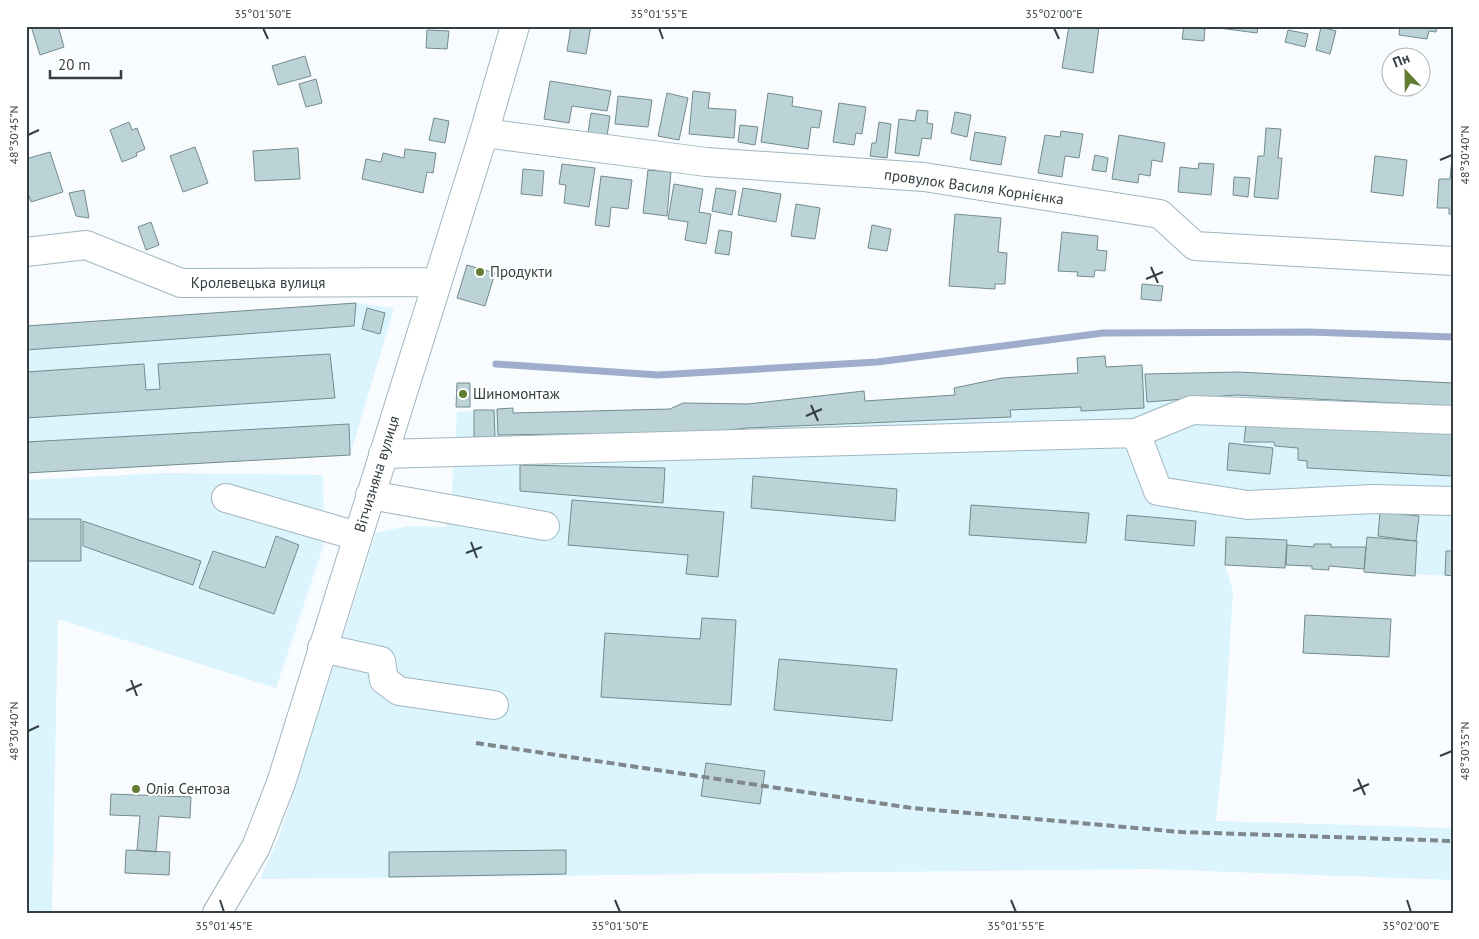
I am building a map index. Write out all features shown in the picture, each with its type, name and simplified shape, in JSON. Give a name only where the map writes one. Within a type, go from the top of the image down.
[{"type":"street","name":"Вітчизняна вулиця","points":[[217,913],[256,847],[281,783],[484,133],[515,26]]},
{"type":"street","name":"провулок Василя Корнієнка","points":[[484,133],[706,162],[924,177],[1160,214],[1195,246],[1453,261]]},
{"type":"street","name":"Кролевецька вулиця","points":[[26,252],[86,245],[181,283],[436,282]]},
{"type":"street","points":[[383,454],[1136,432],[1192,410],[1453,420]]},
{"type":"street","points":[[1136,432],[1158,492],[1248,505],[1374,499],[1453,501]]},
{"type":"street","points":[[370,495],[545,526]]},
{"type":"street","points":[[226,498],[357,536]]},
{"type":"street","points":[[322,648],[381,661],[384,680],[399,692],[494,706]]},
{"type":"shaded area","points":[[356,303],[394,308],[350,455],[26,473],[26,326]]},
{"type":"shaded area","points":[[1105,356],[1106,367],[1142,365],[1145,374],[1238,372],[1453,383],[1453,576],[1364,572],[1364,569],[1329,566],[1328,570],[1286,565],[1285,568],[1225,565],[1233,591],[1224,742],[1216,821],[1453,828],[1453,880],[1151,869],[260,879],[279,837],[376,533],[408,526],[446,527],[452,490],[457,412],[513,408],[514,413],[670,409],[683,403],[748,404],[864,391],[866,401],[955,395],[954,388],[1002,378],[1077,373],[1077,358]]},
{"type":"shaded area","points":[[167,473],[323,475],[324,544],[276,688],[58,619],[52,911],[26,912],[26,480]]},
{"type":"building","points":[[31,26],[58,26],[64,47],[40,55]]},
{"type":"building","points":[[571,26],[591,26],[586,54],[567,51]]},
{"type":"building","points":[[1069,26],[1099,26],[1093,73],[1062,68]]},
{"type":"building","points":[[1184,26],[1205,29],[1204,41],[1182,39]]},
{"type":"building","points":[[1219,26],[1258,26],[1257,33],[1219,28]]},
{"type":"building","points":[[1400,26],[1437,26],[1436,32],[1429,31],[1427,39],[1399,35]]},
{"type":"building","points":[[1321,27],[1336,31],[1330,54],[1316,50]]},
{"type":"building","points":[[427,30],[449,31],[447,49],[426,48]]},
{"type":"building","points":[[1288,30],[1308,34],[1305,47],[1285,42]]},
{"type":"building","points":[[305,56],[311,76],[278,85],[272,66]]},
{"type":"building","points":[[316,79],[322,103],[306,107],[299,84]]},
{"type":"building","points":[[550,81],[611,91],[607,111],[572,106],[569,123],[544,119]]},
{"type":"building","points":[[693,91],[710,93],[708,108],[736,110],[734,138],[689,134]]},
{"type":"building","points":[[667,93],[688,98],[679,140],[658,136]]},
{"type":"building","points":[[768,93],[793,97],[792,106],[822,111],[819,128],[811,127],[808,149],[761,142]]},
{"type":"building","points":[[618,96],[652,100],[648,127],[615,124]]},
{"type":"building","points":[[839,103],[866,107],[862,134],[856,133],[854,145],[833,142]]},
{"type":"building","points":[[917,110],[928,111],[927,123],[933,124],[931,139],[922,138],[919,156],[895,153],[899,119],[915,121]]},
{"type":"building","points":[[955,112],[971,115],[967,137],[951,133]]},
{"type":"building","points":[[591,113],[610,116],[607,136],[588,133]]},
{"type":"building","points":[[434,118],[449,121],[445,143],[429,140]]},
{"type":"building","points":[[129,122],[132,130],[137,128],[145,149],[136,153],[137,156],[122,162],[110,130]]},
{"type":"building","points":[[879,122],[891,124],[887,158],[870,156],[872,143],[876,143]]},
{"type":"building","points":[[740,125],[758,127],[755,145],[738,142]]},
{"type":"building","points":[[1266,128],[1281,129],[1278,158],[1282,158],[1278,199],[1254,197],[1258,156],[1264,156]]},
{"type":"building","points":[[1061,131],[1083,134],[1079,158],[1065,156],[1062,177],[1038,173],[1045,135],[1060,137]]},
{"type":"building","points":[[975,132],[1006,137],[1001,165],[970,160]]},
{"type":"building","points":[[1119,135],[1165,143],[1162,162],[1152,160],[1150,176],[1139,174],[1138,183],[1112,179]]},
{"type":"building","points":[[195,147],[208,183],[183,192],[170,156]]},
{"type":"building","points":[[298,148],[300,179],[255,181],[253,151]]},
{"type":"building","points":[[405,149],[436,153],[433,173],[427,172],[423,193],[362,179],[366,159],[381,162],[383,153],[404,158]]},
{"type":"building","points":[[50,152],[63,192],[31,202],[26,187],[26,159]]},
{"type":"building","points":[[1095,155],[1108,158],[1106,172],[1092,170]]},
{"type":"building","points":[[1375,156],[1407,160],[1403,196],[1371,192]]},
{"type":"building","points":[[1452,158],[1453,214],[1449,214],[1449,208],[1437,208],[1439,179],[1450,179]]},
{"type":"building","points":[[1199,163],[1214,164],[1211,195],[1178,192],[1180,167],[1198,169]]},
{"type":"building","points":[[562,164],[595,168],[589,207],[564,203],[566,185],[559,184]]},
{"type":"building","points":[[523,169],[544,171],[542,196],[521,194]]},
{"type":"building","points":[[648,170],[671,172],[667,216],[643,213]]},
{"type":"building","points":[[601,176],[632,180],[628,209],[611,207],[609,227],[595,225]]},
{"type":"building","points":[[1234,177],[1250,178],[1248,197],[1233,195]]},
{"type":"building","points":[[674,184],[703,189],[699,212],[711,214],[706,244],[685,240],[688,222],[668,219]]},
{"type":"building","points":[[716,188],[736,191],[732,215],[712,211]]},
{"type":"building","points":[[743,188],[781,194],[776,222],[738,215]]},
{"type":"building","points":[[84,190],[89,218],[76,216],[69,193]]},
{"type":"building","points":[[796,204],[820,208],[815,239],[791,236]]},
{"type":"building","points":[[955,214],[1001,218],[998,252],[1007,253],[1005,284],[995,284],[995,289],[949,286]]},
{"type":"building","points":[[151,222],[159,245],[146,250],[138,227]]},
{"type":"building","points":[[872,225],[891,229],[887,251],[868,248]]},
{"type":"building","points":[[719,230],[732,232],[729,255],[715,253]]},
{"type":"building","points":[[1062,232],[1098,236],[1097,250],[1107,251],[1105,271],[1095,270],[1094,277],[1077,276],[1078,272],[1058,271]]},
{"type":"building","points":[[467,265],[495,273],[485,306],[457,298]]},
{"type":"building","points":[[1142,284],[1163,286],[1161,301],[1141,299]]},
{"type":"building","points":[[356,303],[354,326],[26,350],[26,326]]},
{"type":"building","points":[[367,308],[385,313],[380,334],[362,329]]},
{"type":"building","points":[[330,354],[335,398],[26,418],[26,372],[144,364],[146,390],[160,389],[158,364]]},
{"type":"building","points":[[1105,356],[1106,367],[1142,365],[1144,408],[1081,411],[1081,407],[1010,410],[1011,417],[747,428],[709,432],[498,435],[497,409],[513,408],[513,413],[670,409],[683,403],[748,404],[864,391],[865,401],[955,395],[954,388],[1002,378],[1078,373],[1077,358]]},
{"type":"building","points":[[1238,372],[1453,383],[1453,406],[1236,395],[1147,402],[1145,374]]},
{"type":"building","points":[[457,383],[470,383],[470,407],[456,407]]},
{"type":"building","points":[[474,410],[494,410],[495,437],[474,437]]},
{"type":"building","points":[[1246,423],[1453,432],[1453,476],[1307,468],[1307,461],[1298,460],[1298,448],[1275,446],[1274,442],[1244,442]]},
{"type":"building","points":[[349,424],[350,455],[26,473],[26,442]]},
{"type":"building","points":[[1229,443],[1273,448],[1270,474],[1227,470]]},
{"type":"building","points":[[520,465],[665,468],[663,503],[520,491]]},
{"type":"building","points":[[753,476],[897,489],[895,521],[751,508]]},
{"type":"building","points":[[572,500],[724,512],[718,577],[686,574],[688,555],[568,545]]},
{"type":"building","points":[[971,505],[1089,513],[1086,543],[969,535]]},
{"type":"building","points":[[1380,512],[1419,516],[1416,541],[1378,536]]},
{"type":"building","points":[[1127,515],[1196,521],[1194,546],[1125,540]]},
{"type":"building","points":[[26,519],[81,519],[81,561],[26,561]]},
{"type":"building","points":[[83,521],[201,561],[193,585],[83,546]]},
{"type":"building","points":[[276,536],[299,545],[274,614],[199,588],[213,551],[265,568]]},
{"type":"building","points":[[1226,537],[1287,540],[1285,568],[1225,565]]},
{"type":"building","points":[[1367,537],[1417,541],[1415,576],[1364,572]]},
{"type":"building","points":[[1314,544],[1331,544],[1331,547],[1366,547],[1364,569],[1329,566],[1329,570],[1312,569],[1312,566],[1286,565],[1287,545],[1314,547]]},
{"type":"building","points":[[1446,551],[1453,551],[1453,576],[1445,575]]},
{"type":"building","points":[[1305,615],[1391,619],[1389,657],[1303,653]]},
{"type":"building","points":[[702,618],[736,620],[731,705],[601,697],[605,633],[700,639]]},
{"type":"building","points":[[779,659],[897,669],[892,721],[774,710]]},
{"type":"building","points":[[706,763],[765,771],[760,804],[701,796]]},
{"type":"building","points":[[111,794],[191,797],[190,818],[159,816],[156,852],[137,850],[140,816],[110,815]]},
{"type":"building","points":[[126,850],[170,852],[169,875],[125,873]]},
{"type":"building","points":[[566,850],[566,874],[389,877],[389,852]]},
{"type":"waterway","points":[[496,364],[658,375],[877,362],[1103,333],[1309,332],[1453,337]]},
{"type":"railway","points":[[476,743],[912,808],[1181,832],[1453,841]]},
{"type":"place","name":"Продукти","points":[[480,272]]},
{"type":"place","name":"Шиномонтаж","points":[[463,394]]},
{"type":"place","name":"Олія Сентоза","points":[[136,789]]}]
